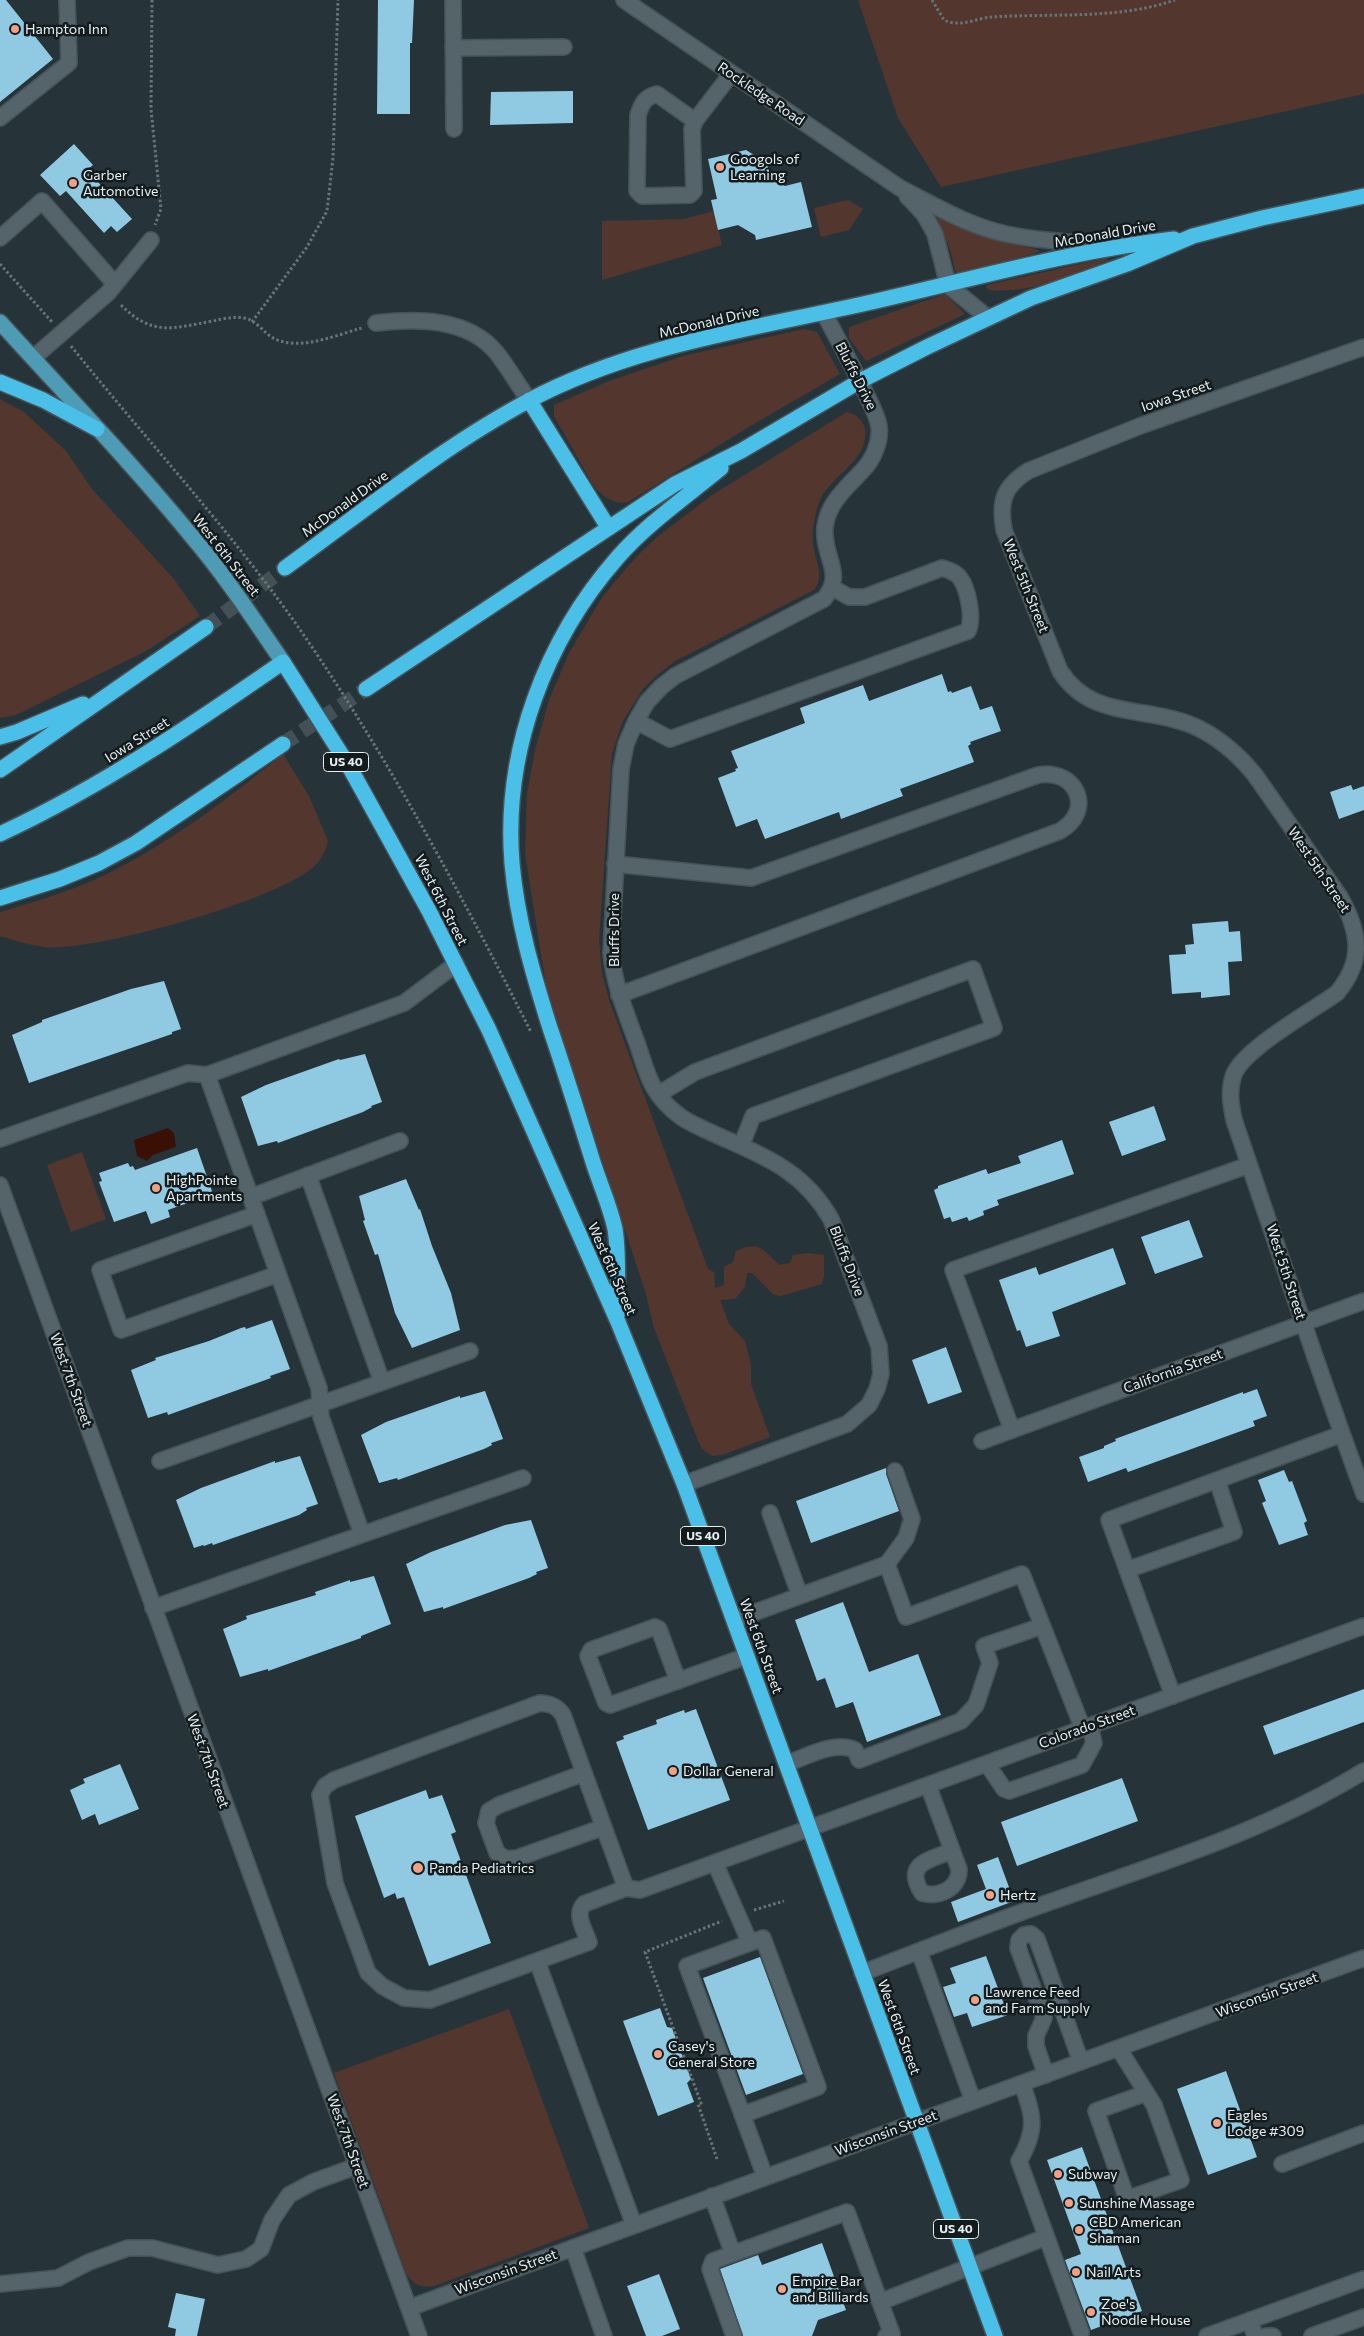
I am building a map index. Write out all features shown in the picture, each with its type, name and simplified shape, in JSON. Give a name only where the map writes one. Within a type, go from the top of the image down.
[{"type":"highway","name":"McDonald Drive","points":[[285,568],[456,446],[529,400],[581,377],[654,352],[1115,246],[1193,236],[1262,218],[1364,196]]},
{"type":"highway","name":"McDonald Drive","points":[[366,689],[608,527],[676,484],[741,451],[860,381],[1031,298],[1127,264],[1193,236]]},
{"type":"highway","points":[[0,382],[43,400],[97,428]]},
{"type":"highway","points":[[529,400],[608,527]]},
{"type":"highway","points":[[618,1322],[615,1230],[539,992],[521,927],[512,863],[511,813],[517,757],[532,704],[556,646],[582,602],[618,556],[653,522],[741,451]]},
{"type":"highway","points":[[0,770],[206,626]]},
{"type":"highway","name":"Iowa Street","points":[[0,834],[103,780],[160,745],[283,662]]},
{"type":"highway","name":"West 6th Street","points":[[283,662],[350,768],[405,866],[456,964],[518,1094],[618,1322],[684,1484],[995,2336]]},
{"type":"highway","points":[[0,737],[17,732],[114,690]]},
{"type":"highway","points":[[0,898],[60,879],[99,863],[136,843],[283,744]]},
{"type":"main road","name":"West 6th Street","points":[[0,322],[97,428],[195,540],[238,595],[283,662]]},
{"type":"street","points":[[0,118],[69,63],[67,0]]},
{"type":"street","points":[[453,0],[454,129]]},
{"type":"street","name":"Rockledge Road","points":[[624,0],[900,188]]},
{"type":"street","points":[[453,48],[564,47]]},
{"type":"street","points":[[695,121],[657,94],[649,96],[642,104],[638,115],[637,191],[642,196],[690,195],[694,191],[692,129],[695,121],[731,74]]},
{"type":"street","points":[[900,188],[972,224],[1006,234],[1115,246]]},
{"type":"street","points":[[900,188],[924,214],[935,234],[948,285],[988,318]]},
{"type":"street","points":[[0,238],[42,201],[112,288]]},
{"type":"street","points":[[33,358],[112,288],[150,240]]},
{"type":"street","name":"Bluffs Drive","points":[[684,1484],[848,1424],[869,1405],[877,1389],[881,1374],[879,1346],[831,1219],[822,1203],[806,1185],[787,1169],[768,1157],[700,1128],[680,1116],[659,1094],[646,1068],[619,994],[611,952],[621,770],[626,744],[647,702],[675,676],[824,599],[833,588],[834,574],[826,547],[825,527],[829,513],[836,498],[865,469],[874,456],[879,427],[876,415],[860,381],[824,313]]},
{"type":"street","points":[[376,323],[404,320],[428,321],[452,325],[477,335],[496,352],[529,400]]},
{"type":"street","name":"Iowa Street","points":[[1006,490],[1018,477],[1045,463],[1140,426],[1364,347]]},
{"type":"street","name":"West 5th Street","points":[[1006,490],[1003,497],[1001,514],[1004,530],[1060,671],[1068,683],[1085,698],[1101,704],[1190,724],[1224,743],[1242,758],[1255,775],[1340,897],[1351,917],[1356,934],[1358,956],[1353,971],[1345,985],[1337,993],[1251,1052],[1234,1074],[1230,1099],[1234,1120],[1249,1165],[1364,1494]]},
{"type":"street","points":[[636,721],[670,739],[968,631],[972,623],[971,610],[960,578],[942,568],[865,597],[849,597],[833,588]]},
{"type":"street","points":[[615,864],[751,878],[1038,775],[1055,774],[1072,784],[1077,794],[1079,807],[1076,818],[1060,831],[619,994]]},
{"type":"street","points":[[0,1139],[188,1073],[207,1076],[404,1003],[456,964]]},
{"type":"street","points":[[659,1094],[695,1072],[973,969],[994,1028],[753,1116],[741,1146]]},
{"type":"street","points":[[207,1076],[319,1388],[321,1417],[362,1534]]},
{"type":"street","points":[[251,1196],[400,1141]]},
{"type":"street","points":[[1012,1430],[953,1270],[1249,1165]]},
{"type":"street","points":[[308,1175],[382,1382]]},
{"type":"street","name":"West 7th Street","points":[[0,1185],[419,2336]]},
{"type":"street","points":[[257,1214],[100,1270],[121,1330],[278,1274]]},
{"type":"street","name":"California Street","points":[[982,1441],[1364,1301]]},
{"type":"street","points":[[160,1460],[470,1351]]},
{"type":"street","points":[[1173,1696],[1109,1520],[1342,1434]]},
{"type":"street","points":[[734,1620],[887,1564],[906,1538],[912,1519],[895,1471]]},
{"type":"street","points":[[153,1608],[524,1478]]},
{"type":"street","points":[[1127,1570],[1234,1532],[1216,1480]]},
{"type":"street","points":[[770,1513],[800,1596]]},
{"type":"street","points":[[887,1564],[906,1616],[1022,1574],[1042,1626],[1094,1743],[1082,1765],[1016,1790],[1004,1789],[987,1764]]},
{"type":"street","points":[[786,1764],[836,1747],[847,1746],[855,1750],[860,1760],[961,1721],[976,1705],[990,1663],[984,1646],[1042,1626]]},
{"type":"street","name":"Colorado Street","points":[[538,1961],[589,1942],[579,1914],[580,1908],[584,1904],[626,1888],[640,1890],[1364,1626]]},
{"type":"street","points":[[678,1681],[659,1629],[655,1627],[591,1650],[588,1656],[606,1704],[610,1705],[678,1681],[747,1656]]},
{"type":"street","points":[[626,1888],[563,1715],[558,1708],[550,1704],[540,1703],[334,1780],[325,1786],[320,1796],[335,1883],[368,1973],[382,1986],[404,1998],[430,2000],[538,1961],[634,2225]]},
{"type":"street","points":[[862,1973],[1212,1845],[1291,1811],[1336,1789],[1364,1771]]},
{"type":"street","points":[[584,1773],[499,1805],[489,1811],[486,1823],[494,1846],[497,1854],[506,1859],[517,1858],[604,1827]]},
{"type":"street","points":[[928,1786],[952,1851]]},
{"type":"street","points":[[715,1863],[750,1943]]},
{"type":"street","points":[[1046,2075],[1036,2046],[1036,2036],[1044,2018],[1018,1948],[1019,1940],[1024,1935],[1031,1934],[1037,1939],[1081,2062]]},
{"type":"street","points":[[742,2115],[818,2087],[763,1938],[687,1966],[742,2115],[765,2177]]},
{"type":"street","points":[[919,1951],[973,2101]]},
{"type":"street","name":"Wisconsin Street","points":[[409,2308],[1364,1958]]},
{"type":"street","points":[[1119,2048],[1154,2105],[1181,2180],[1128,2199],[1096,2111],[1146,2093]]},
{"type":"street","points":[[1022,2084],[1032,2112],[1032,2128],[1029,2144],[1019,2161],[1081,2332]]},
{"type":"street","points":[[1282,2164],[1364,2133]]},
{"type":"street","points":[[0,2284],[58,2278],[89,2262],[128,2248],[152,2248],[218,2265],[246,2259],[261,2249],[272,2220],[289,2194],[313,2182],[357,2166]]},
{"type":"street","points":[[712,2196],[733,2254]]},
{"type":"street","points":[[734,2336],[710,2269],[714,2261],[847,2212],[892,2334],[886,2336]]},
{"type":"street","points":[[880,2302],[1046,2237]]},
{"type":"street","points":[[573,2248],[604,2336]]},
{"type":"street","points":[[1206,2336],[1364,2278]]},
{"type":"street","points":[[1312,2336],[1364,2317]]},
{"type":"street","points":[[1250,2320],[1255,2336]]},
{"type":"street","points":[[1266,2336],[1273,2336]]},
{"type":"path","points":[[150,240],[161,209],[151,109],[152,0]]},
{"type":"path","points":[[252,322],[307,247],[327,210],[333,158],[338,0]]},
{"type":"path","points":[[932,0],[944,20],[958,24],[990,17],[1088,15],[1161,5],[1176,0]]},
{"type":"path","points":[[112,288],[128,312],[149,326],[169,329],[232,317],[246,318],[274,339],[294,344],[328,338],[376,323]]},
{"type":"shaded area","points":[[858,0],[1364,0],[1364,94],[941,187],[898,118]]},
{"type":"shaded area","points":[[848,200],[863,209],[849,230],[821,237],[814,208]]},
{"type":"shaded area","points":[[714,211],[722,245],[602,280],[602,221],[684,219]]},
{"type":"shaded area","points":[[935,214],[981,236],[1038,250],[1039,252],[959,275],[955,270],[950,249]]},
{"type":"shaded area","points":[[1107,258],[1109,260],[1035,286],[1004,290],[989,290],[986,287],[987,285]]},
{"type":"shaded area","points":[[945,294],[965,314],[866,361],[849,338],[849,327]]},
{"type":"shaded area","points":[[804,329],[817,332],[840,374],[747,428],[628,502],[623,503],[608,499],[593,485],[554,416],[554,405],[609,381],[683,356]]},
{"type":"shaded area","points":[[0,399],[24,412],[66,451],[92,489],[173,578],[200,616],[146,651],[16,715],[0,718]]},
{"type":"shaded area","points":[[847,412],[861,420],[865,429],[865,440],[856,458],[826,489],[819,503],[814,520],[813,538],[819,579],[814,590],[675,661],[656,676],[643,689],[623,721],[612,753],[599,940],[602,973],[609,1000],[708,1269],[714,1272],[715,1288],[724,1285],[724,1267],[733,1262],[736,1251],[744,1248],[760,1248],[779,1265],[790,1263],[793,1255],[808,1253],[824,1255],[822,1284],[781,1296],[774,1295],[752,1273],[747,1273],[745,1287],[735,1299],[720,1300],[729,1324],[745,1341],[751,1365],[751,1384],[770,1437],[722,1455],[712,1456],[702,1449],[699,1443],[654,1328],[646,1294],[547,991],[525,854],[527,794],[535,750],[549,700],[569,653],[603,596],[637,556],[656,538],[712,495]]},
{"type":"shaded area","points":[[283,754],[309,796],[328,841],[322,856],[311,869],[290,882],[223,909],[141,933],[69,946],[44,947],[0,936],[0,912],[81,886],[131,862],[198,819]]},
{"type":"shaded area","points":[[168,1128],[174,1133],[176,1147],[153,1155],[147,1161],[137,1156],[134,1140]]},
{"type":"shaded area","points":[[82,1152],[106,1219],[71,1232],[47,1165]]},
{"type":"shaded area","points":[[509,2009],[589,2228],[434,2286],[421,2286],[415,2283],[406,2273],[334,2073]]},
{"type":"building","name":"Hampton Inn","points":[[0,0],[6,0],[53,59],[0,102]]},
{"type":"building","points":[[378,0],[414,0],[412,43],[410,43],[410,114],[377,114]]},
{"type":"building","points":[[573,91],[573,123],[490,125],[491,92]]},
{"type":"building","name":"Garber Automotive","points":[[74,144],[93,165],[87,170],[132,219],[117,232],[111,226],[104,233],[66,191],[60,196],[40,175]]},
{"type":"building","points":[[746,150],[767,163],[770,177],[785,186],[801,182],[812,227],[756,240],[755,235],[738,225],[718,230],[711,200],[717,199],[708,159]]},
{"type":"building","points":[[942,674],[948,692],[951,691],[952,693],[971,686],[980,710],[992,706],[1001,731],[970,742],[971,744],[968,746],[974,762],[900,789],[903,796],[841,819],[839,812],[765,839],[757,819],[736,827],[718,778],[736,771],[735,769],[738,768],[731,751],[805,723],[800,708],[863,685],[869,701]]},
{"type":"building","points":[[1351,785],[1353,790],[1364,786],[1364,810],[1339,819],[1330,792]]},
{"type":"building","points":[[1228,921],[1229,932],[1240,931],[1242,961],[1228,962],[1230,995],[1201,998],[1201,992],[1172,994],[1169,955],[1186,954],[1185,945],[1194,944],[1192,924]]},
{"type":"building","points":[[164,981],[181,1029],[172,1032],[172,1034],[29,1083],[12,1035],[42,1022],[42,1020],[131,989]]},
{"type":"building","points":[[365,1054],[382,1102],[371,1106],[363,1112],[278,1143],[277,1141],[258,1146],[241,1097],[266,1085],[339,1059]]},
{"type":"building","points":[[1154,1106],[1166,1140],[1122,1156],[1109,1122]]},
{"type":"building","points":[[1062,1140],[1074,1174],[997,1200],[999,1205],[983,1211],[984,1215],[969,1221],[967,1217],[952,1222],[950,1217],[944,1219],[934,1190],[938,1186],[986,1169],[988,1174],[1021,1163],[1018,1156]]},
{"type":"building","name":"HighPointe Apartments","points":[[197,1148],[213,1194],[168,1210],[170,1217],[151,1224],[146,1211],[114,1222],[99,1182],[102,1181],[99,1173],[128,1163],[135,1170]]},
{"type":"building","points":[[406,1179],[420,1209],[432,1246],[451,1293],[460,1330],[412,1348],[395,1313],[378,1254],[375,1255],[363,1221],[365,1220],[359,1196]]},
{"type":"building","points":[[1189,1220],[1203,1257],[1155,1274],[1141,1237]]},
{"type":"building","points":[[1113,1248],[1126,1284],[1052,1312],[1060,1336],[1026,1347],[1020,1330],[1017,1331],[999,1280],[1036,1267],[1039,1275]]},
{"type":"building","points":[[272,1320],[290,1369],[270,1376],[271,1378],[168,1415],[167,1412],[148,1418],[131,1370],[156,1360],[155,1358],[209,1341],[241,1328],[245,1327],[246,1329]]},
{"type":"building","points":[[946,1347],[962,1392],[928,1404],[912,1360]]},
{"type":"building","points":[[1257,1389],[1267,1416],[1253,1421],[1255,1426],[1128,1472],[1126,1468],[1088,1482],[1079,1457],[1104,1448],[1104,1446],[1116,1441],[1115,1439],[1243,1392],[1243,1394]]},
{"type":"building","points":[[485,1391],[503,1439],[491,1443],[492,1445],[484,1449],[398,1480],[397,1478],[379,1483],[361,1435],[386,1422],[460,1396],[460,1398]]},
{"type":"building","points":[[300,1456],[318,1504],[306,1508],[307,1510],[299,1515],[213,1545],[212,1543],[194,1548],[176,1500],[201,1488],[275,1461],[275,1463]]},
{"type":"building","points":[[886,1468],[886,1474],[899,1511],[811,1543],[796,1501]]},
{"type":"building","points":[[1284,1470],[1289,1482],[1292,1481],[1307,1521],[1304,1523],[1308,1535],[1279,1545],[1262,1503],[1266,1501],[1258,1480]]},
{"type":"building","points":[[531,1520],[548,1568],[536,1572],[537,1574],[529,1578],[443,1609],[443,1607],[424,1612],[406,1564],[431,1552],[505,1525]]},
{"type":"building","points":[[374,1576],[391,1624],[361,1636],[361,1638],[268,1671],[268,1669],[240,1677],[223,1629],[247,1619],[246,1616],[316,1595],[315,1592],[350,1580],[350,1582]]},
{"type":"building","points":[[843,1602],[869,1672],[918,1654],[941,1715],[867,1742],[853,1702],[836,1708],[825,1678],[817,1681],[795,1620]]},
{"type":"building","points":[[1364,1689],[1364,1722],[1274,1755],[1263,1726]]},
{"type":"building","name":"Dollar General","points":[[696,1709],[730,1800],[648,1830],[616,1742],[624,1739],[623,1736],[657,1724],[656,1720],[684,1710],[685,1713]]},
{"type":"building","points":[[120,1764],[139,1809],[99,1825],[95,1814],[82,1820],[70,1790],[85,1783],[83,1779]]},
{"type":"building","points":[[1122,1778],[1138,1821],[1017,1866],[1001,1822]]},
{"type":"building","name":"Panda Pediatrics","points":[[426,1790],[429,1799],[442,1795],[456,1832],[451,1834],[491,1943],[429,1966],[404,1897],[397,1899],[395,1893],[384,1898],[355,1816]]},
{"type":"building","name":"Hertz","points":[[998,1857],[1014,1901],[958,1922],[951,1902],[986,1889],[977,1865]]},
{"type":"building","name":"Lawrence Feed and Farm Supply","points":[[986,1956],[1008,2015],[972,2027],[967,2013],[954,2017],[943,1987],[956,1983],[950,1968]]},
{"type":"building","name":"Casey's General Store","points":[[760,1957],[803,2074],[746,2095],[703,1978]]},
{"type":"building","name":"Casey's General Store","points":[[660,2008],[667,2027],[672,2028],[691,2079],[687,2083],[694,2102],[658,2116],[623,2021]]},
{"type":"building","name":"Eagles Lodge #309","points":[[1226,2071],[1257,2157],[1208,2175],[1177,2089]]},
{"type":"building","points":[[1082,2147],[1142,2311],[1091,2330],[1065,2260],[1081,2254],[1047,2160]]},
{"type":"building","name":"Empire Bar and Billiards","points":[[822,2243],[846,2310],[818,2320],[812,2336],[743,2336],[720,2269],[758,2255],[762,2265]]},
{"type":"building","points":[[659,2274],[680,2329],[662,2336],[646,2336],[627,2286]]},
{"type":"building","points":[[176,2293],[205,2299],[197,2336],[175,2336],[176,2329],[168,2327]]},
{"type":"tunnel","points":[[206,627],[285,568]]},
{"type":"tunnel","points":[[283,744],[366,689]]},
{"type":"place","name":"Hampton Inn","points":[[15,29]]},
{"type":"place","name":"Googols of Learning","points":[[720,167]]},
{"type":"place","name":"Garber Automotive","points":[[73,183]]},
{"type":"place","name":"HighPointe Apartments","points":[[156,1188]]},
{"type":"place","name":"Dollar General","points":[[673,1771]]},
{"type":"place","name":"Panda Pediatrics","points":[[418,1868]]},
{"type":"place","name":"Hertz","points":[[990,1895]]},
{"type":"place","name":"Lawrence Feed and Farm Supply","points":[[975,2000]]},
{"type":"place","name":"Casey's General Store","points":[[658,2054]]},
{"type":"place","name":"Eagles Lodge #309","points":[[1217,2123]]},
{"type":"place","name":"Subway","points":[[1058,2174]]},
{"type":"place","name":"Sunshine Massage","points":[[1069,2203]]},
{"type":"place","name":"CBD American Shaman","points":[[1079,2230]]},
{"type":"place","name":"Nail Arts","points":[[1076,2272]]},
{"type":"place","name":"Empire Bar and Billiards","points":[[782,2289]]},
{"type":"place","name":"Zoe's Noodle House","points":[[1091,2312]]}]
